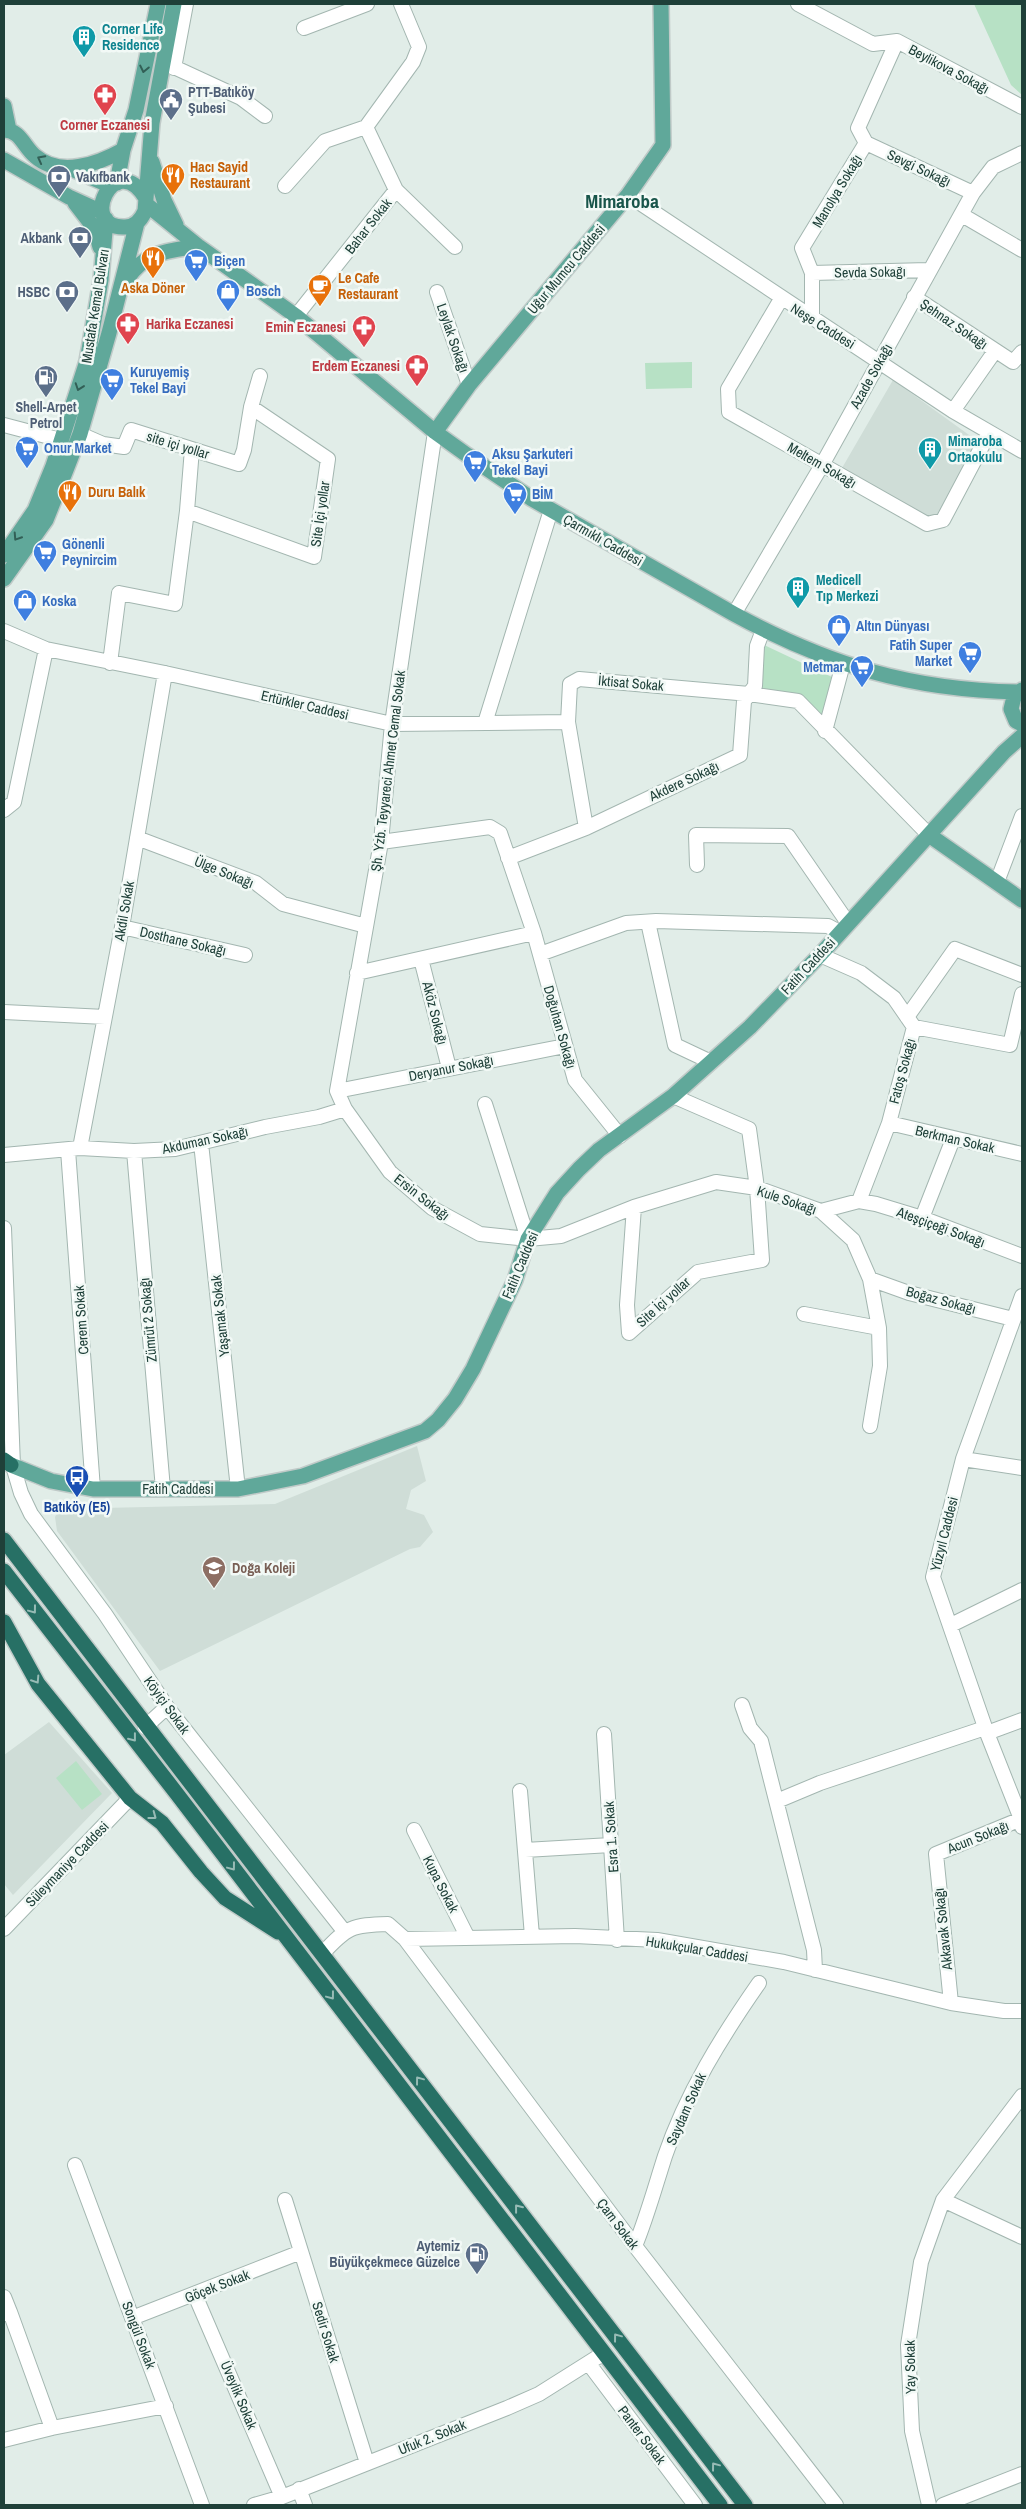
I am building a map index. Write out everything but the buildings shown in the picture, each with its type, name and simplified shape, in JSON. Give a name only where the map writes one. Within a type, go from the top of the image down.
[{"type":"highway","points":[[4,1540],[145,1727],[323,1953],[745,2505]]},
{"type":"highway","points":[[4,1571],[720,2505]]},
{"type":"highway","points":[[4,1622],[38,1684],[130,1798],[162,1823],[201,1872],[225,1898],[288,1940]]},
{"type":"main road","points":[[104,216],[102,198],[114,185],[136,110],[158,4]]},
{"type":"main road","name":"Mustafa Kemal Bulvarı","points":[[4,579],[46,520],[80,434],[143,211],[152,123],[168,65],[174,4]]},
{"type":"main road","name":"Uğur Mumcu Caddesi","points":[[435,432],[469,385],[628,195],[663,145],[661,4]]},
{"type":"main road","points":[[4,106],[6,130],[16,133],[36,157],[53,165],[68,167],[114,185],[124,182],[137,186],[143,211],[198,246]]},
{"type":"main road","points":[[5,161],[19,154],[21,140]]},
{"type":"main road","points":[[68,167],[100,163],[123,150]]},
{"type":"main road","points":[[150,155],[164,200],[179,230]]},
{"type":"main road","points":[[5,161],[104,216],[118,226],[124,227],[143,211]]},
{"type":"main road","points":[[69,197],[84,211],[95,228],[100,244],[102,271]]},
{"type":"main road","name":"Çarmıklı Caddesi","points":[[143,211],[179,230],[198,246],[296,316],[435,432],[551,510],[763,630],[843,664],[902,681],[975,691]]},
{"type":"main road","name":"Mustafa Kemal Bulvarı","points":[[4,555],[35,510],[54,466],[88,361],[102,271],[104,216]]},
{"type":"main road","points":[[120,288],[136,265],[147,258],[163,252],[198,246]]},
{"type":"main road","points":[[975,691],[1020,691]]},
{"type":"main road","points":[[975,691],[1015,716]]},
{"type":"main road","points":[[1004,752],[1015,716],[1011,703],[1020,691]]},
{"type":"main road","name":"Fatih Caddesi","points":[[8,1465],[51,1481],[94,1488],[238,1489],[303,1476],[425,1431],[438,1420],[455,1399],[473,1369],[515,1280],[528,1239],[557,1193],[579,1169],[673,1096],[750,1027],[820,954],[1004,752],[1022,736]]},
{"type":"main road","points":[[929,835],[1022,900]]},
{"type":"street","points":[[186,4],[168,65],[241,98],[265,116]]},
{"type":"street","points":[[304,28],[367,4]]},
{"type":"street","points":[[285,186],[325,141],[366,127],[413,62],[419,47],[401,4]]},
{"type":"street","name":"Beylikova Sokağı","points":[[798,4],[873,44],[897,41],[1022,108]]},
{"type":"street","name":"Manolya Sokağı","points":[[812,318],[812,273],[802,248],[866,143],[858,128],[897,41]]},
{"type":"street","name":"Bahar Sokak","points":[[296,316],[396,190],[366,127]]},
{"type":"street","name":"Sevgi Sokağı","points":[[866,143],[973,194]]},
{"type":"street","name":"Azade Sokağı","points":[[734,614],[822,465],[928,270],[973,194],[993,167],[1022,153]]},
{"type":"street","points":[[396,190],[455,247]]},
{"type":"street","name":"Neşe Caddesi","points":[[628,195],[781,300],[812,318],[953,411],[1022,451]]},
{"type":"street","points":[[962,215],[1022,250]]},
{"type":"street","name":"Sevda Sokağı","points":[[812,273],[928,270]]},
{"type":"street","name":"Leylak Sokağı","points":[[437,292],[469,385]]},
{"type":"street","name":"Şehnaz Sokağı","points":[[914,297],[1013,362],[1022,352]]},
{"type":"street","name":"Meltem Sokağı","points":[[781,300],[728,389],[729,412],[927,524],[942,520],[989,433]]},
{"type":"street","points":[[953,411],[995,351]]},
{"type":"street","points":[[250,411],[260,376]]},
{"type":"street","name":"site içi yollar","points":[[80,434],[103,444],[124,447],[131,430],[239,464],[244,450],[250,411]]},
{"type":"street","name":"Site İçi yollar","points":[[187,511],[314,557],[328,459],[250,411]]},
{"type":"street","points":[[4,425],[61,440]]},
{"type":"street","name":"Şh. Yzb. Teyyareci Ahmet Cemal Sokak","points":[[337,1091],[381,842],[392,724],[435,432]]},
{"type":"street","points":[[110,663],[119,592],[175,604],[187,511],[192,449]]},
{"type":"street","points":[[485,724],[551,510]]},
{"type":"street","name":"Akdere Sokağı","points":[[508,858],[586,828],[740,755],[744,701],[755,686],[757,646],[763,630]]},
{"type":"street","name":"Ertürkler Caddesi","points":[[4,632],[46,649],[165,673],[392,724],[568,722]]},
{"type":"street","points":[[4,810],[14,802],[46,649]]},
{"type":"street","points":[[825,731],[843,664]]},
{"type":"street","name":"Akdil Sokak","points":[[74,1150],[105,1017],[165,673]]},
{"type":"street","name":"İktisat Sokak","points":[[586,828],[568,722],[570,684],[579,679],[749,694],[798,701],[825,731],[929,835]]},
{"type":"street","points":[[997,882],[1022,816]]},
{"type":"street","name":"Doğuhan Sokağı","points":[[381,842],[490,827],[500,833],[534,934],[575,1080],[620,1136]]},
{"type":"street","points":[[697,865],[696,835],[788,836],[844,928]]},
{"type":"street","name":"Ülge Sokağı","points":[[137,838],[256,883],[283,904],[366,926]]},
{"type":"street","points":[[648,922],[675,1045],[711,1062]]},
{"type":"street","points":[[540,954],[626,923],[828,926],[844,928]]},
{"type":"street","name":"Dosthane Sokağı","points":[[122,927],[245,954]]},
{"type":"street","points":[[357,973],[534,934]]},
{"type":"street","points":[[1022,975],[955,949],[910,1022],[958,1037],[1010,1045],[1022,994]]},
{"type":"street","name":"Fatoş Sokağı","points":[[820,954],[861,973],[894,998],[910,1022],[889,1123],[859,1201]]},
{"type":"street","name":"Aköz Sokağı","points":[[421,958],[449,1068]]},
{"type":"street","points":[[4,1012],[105,1017]]},
{"type":"street","name":"Deryanur Sokağı","points":[[337,1091],[564,1046]]},
{"type":"street","points":[[337,1091],[345,1109]]},
{"type":"street","points":[[673,1096],[749,1129],[758,1188]]},
{"type":"street","points":[[485,1104],[528,1239]]},
{"type":"street","name":"Akduman Sokağı","points":[[4,1155],[74,1150],[134,1151],[175,1149],[265,1127],[319,1117],[345,1109]]},
{"type":"street","name":"Ersin Sokağı","points":[[345,1109],[390,1172],[432,1208],[480,1234],[528,1239]]},
{"type":"street","name":"Berkman Sokak","points":[[889,1123],[1022,1154]]},
{"type":"street","points":[[922,1218],[953,1139]]},
{"type":"street","name":"Yaşamak Sokak","points":[[201,1143],[238,1489]]},
{"type":"street","name":"Cerem Sokak","points":[[74,1150],[94,1488]]},
{"type":"street","name":"Zümrüt 2 Sokağı","points":[[134,1151],[163,1489]]},
{"type":"street","name":"Kule Sokağı","points":[[528,1239],[561,1236],[634,1207],[716,1182],[758,1188],[821,1211],[853,1240],[870,1279],[879,1328],[880,1366],[870,1426]]},
{"type":"street","name":"Site İçi yollar","points":[[634,1207],[627,1305],[629,1333],[698,1272],[762,1260],[758,1188]]},
{"type":"street","points":[[821,1211],[859,1201]]},
{"type":"street","name":"Ateşçiçeği Sokağı","points":[[859,1201],[922,1218],[1022,1256]]},
{"type":"street","name":"Köyiçi Sokak","points":[[4,1228],[8,1465],[31,1514],[105,1614],[167,1707],[344,1931]]},
{"type":"street","name":"Boğaz Sokağı","points":[[870,1279],[909,1293],[1013,1319]]},
{"type":"street","name":"Yüzyıl Caddesi","points":[[1022,1296],[964,1458],[933,1576],[986,1730],[1022,1823]]},
{"type":"street","points":[[804,1314],[879,1328]]},
{"type":"street","points":[[964,1458],[1022,1468]]},
{"type":"street","points":[[951,1625],[1022,1590]]},
{"type":"street","points":[[742,1705],[750,1728],[760,1741],[777,1801],[814,1950],[815,1970]]},
{"type":"street","points":[[145,1727],[167,1707]]},
{"type":"street","points":[[777,1801],[820,1783],[1022,1720]]},
{"type":"street","name":"Esra 1. Sokak","points":[[604,1734],[617,1940]]},
{"type":"street","points":[[520,1791],[532,1936]]},
{"type":"street","name":"Süleymaniye Caddesi","points":[[4,1929],[130,1798]]},
{"type":"street","name":"Acun Sokağı","points":[[936,1854],[1022,1823]]},
{"type":"street","name":"Kupa Sokak","points":[[414,1830],[468,1938]]},
{"type":"street","points":[[525,1850],[611,1845]]},
{"type":"street","name":"Akkavak Sokağı","points":[[936,1854],[951,2003]]},
{"type":"street","points":[[323,1953],[344,1931],[364,1924],[388,1924],[405,1939]]},
{"type":"street","name":"Hukukçular Caddesi","points":[[405,1939],[532,1936],[656,1940],[815,1970],[951,2003],[1004,2011],[1022,2011]]},
{"type":"street","name":"Çam Sokak","points":[[405,1939],[635,2246],[836,2505]]},
{"type":"street","name":"Saydam Sokak","points":[[635,2246],[649,2213],[666,2155],[702,2073],[759,1982]]},
{"type":"street","name":"Yay Sokak","points":[[929,2505],[912,2431],[908,2345],[921,2262],[943,2200],[1022,2096]]},
{"type":"street","name":"Songül Sokak","points":[[75,2164],[202,2505]]},
{"type":"street","name":"Sedir Sokak","points":[[285,2200],[367,2463]]},
{"type":"street","points":[[943,2200],[1022,2237]]},
{"type":"street","name":"Göçek Sokak","points":[[132,2318],[301,2252]]},
{"type":"street","name":"Üveylik Sokak","points":[[195,2295],[282,2497]]},
{"type":"street","points":[[4,2297],[7,2313],[52,2428]]},
{"type":"street","name":"Ufuk 2. Sokak","points":[[254,2505],[282,2497],[539,2394],[604,2353]]},
{"type":"street","name":"Panter Sokak","points":[[589,2364],[695,2505]]},
{"type":"street","points":[[4,2440],[52,2428],[166,2406]]},
{"type":"street","points":[[943,2505],[1022,2474]]},
{"type":"street","points":[[299,2490],[305,2505]]},
{"type":"shaded area","points":[[893,380],[976,440],[977,447],[937,516],[927,518],[842,468]]},
{"type":"shaded area","name":"Doğa Koleji","points":[[417,1446],[426,1481],[411,1490],[406,1509],[424,1515],[433,1532],[420,1547],[410,1549],[160,1671],[57,1531],[55,1517],[59,1509],[275,1504]]},
{"type":"shaded area","points":[[49,1722],[112,1793],[13,1895],[4,1884],[4,1755]]},
{"type":"green space","points":[[974,4],[1022,4],[1022,95],[1011,85]]},
{"type":"green space","points":[[692,362],[692,388],[646,389],[645,363]]},
{"type":"green space","points":[[762,644],[834,678],[821,719],[762,690]]},
{"type":"green space","points":[[76,1761],[102,1794],[82,1810],[56,1778]]},
{"type":"place","name":"Corner Life Residence","points":[[84,58]]},
{"type":"place","name":"Corner Eczanesi","points":[[105,116]]},
{"type":"place","name":"PTT-Batıköy Şubesi","points":[[171,121]]},
{"type":"place","name":"Hacı Sayid Restaurant","points":[[173,196]]},
{"type":"place","name":"Vakıfbank","points":[[59,198]]},
{"type":"place","name":"Akbank","points":[[80,259]]},
{"type":"place","name":"Aska Döner","points":[[153,279]]},
{"type":"place","name":"Biçen","points":[[196,282]]},
{"type":"place","name":"Le Cafe Restaurant","points":[[320,307]]},
{"type":"place","name":"Bosch","points":[[228,312]]},
{"type":"place","name":"HSBC","points":[[67,313]]},
{"type":"place","name":"Harika Eczanesi","points":[[128,345]]},
{"type":"place","name":"Emin Eczanesi","points":[[364,348]]},
{"type":"place","name":"Erdem Eczanesi","points":[[417,387]]},
{"type":"place","name":"Shell-Arpet Petrol","points":[[46,398]]},
{"type":"place","name":"Kuruyemiş Tekel Bayi","points":[[112,401]]},
{"type":"place","name":"Onur Market","points":[[27,469]]},
{"type":"place","name":"Mimaroba Ortaokulu","points":[[930,470]]},
{"type":"place","name":"Aksu Şarkuteri Tekel Bayi","points":[[475,483]]},
{"type":"place","name":"Duru Balık","points":[[70,513]]},
{"type":"place","name":"BİM","points":[[515,515]]},
{"type":"place","name":"Gönenli Peynircim","points":[[45,573]]},
{"type":"place","name":"Medicell Tıp Merkezi","points":[[798,609]]},
{"type":"place","name":"Koska","points":[[25,622]]},
{"type":"place","name":"Altın Dünyası","points":[[839,647]]},
{"type":"place","name":"Fatih Super Market","points":[[970,674]]},
{"type":"place","name":"Metmar","points":[[862,688]]},
{"type":"place","name":"Batıköy (E5)","points":[[77,1498]]},
{"type":"place","name":"Doğa Koleji","points":[[214,1589]]},
{"type":"place","name":"Aytemiz Büyükçekmece Güzelce","points":[[477,2275]]},
{"type":"district","name":"Mimaroba","points":[[622,201]]}]
